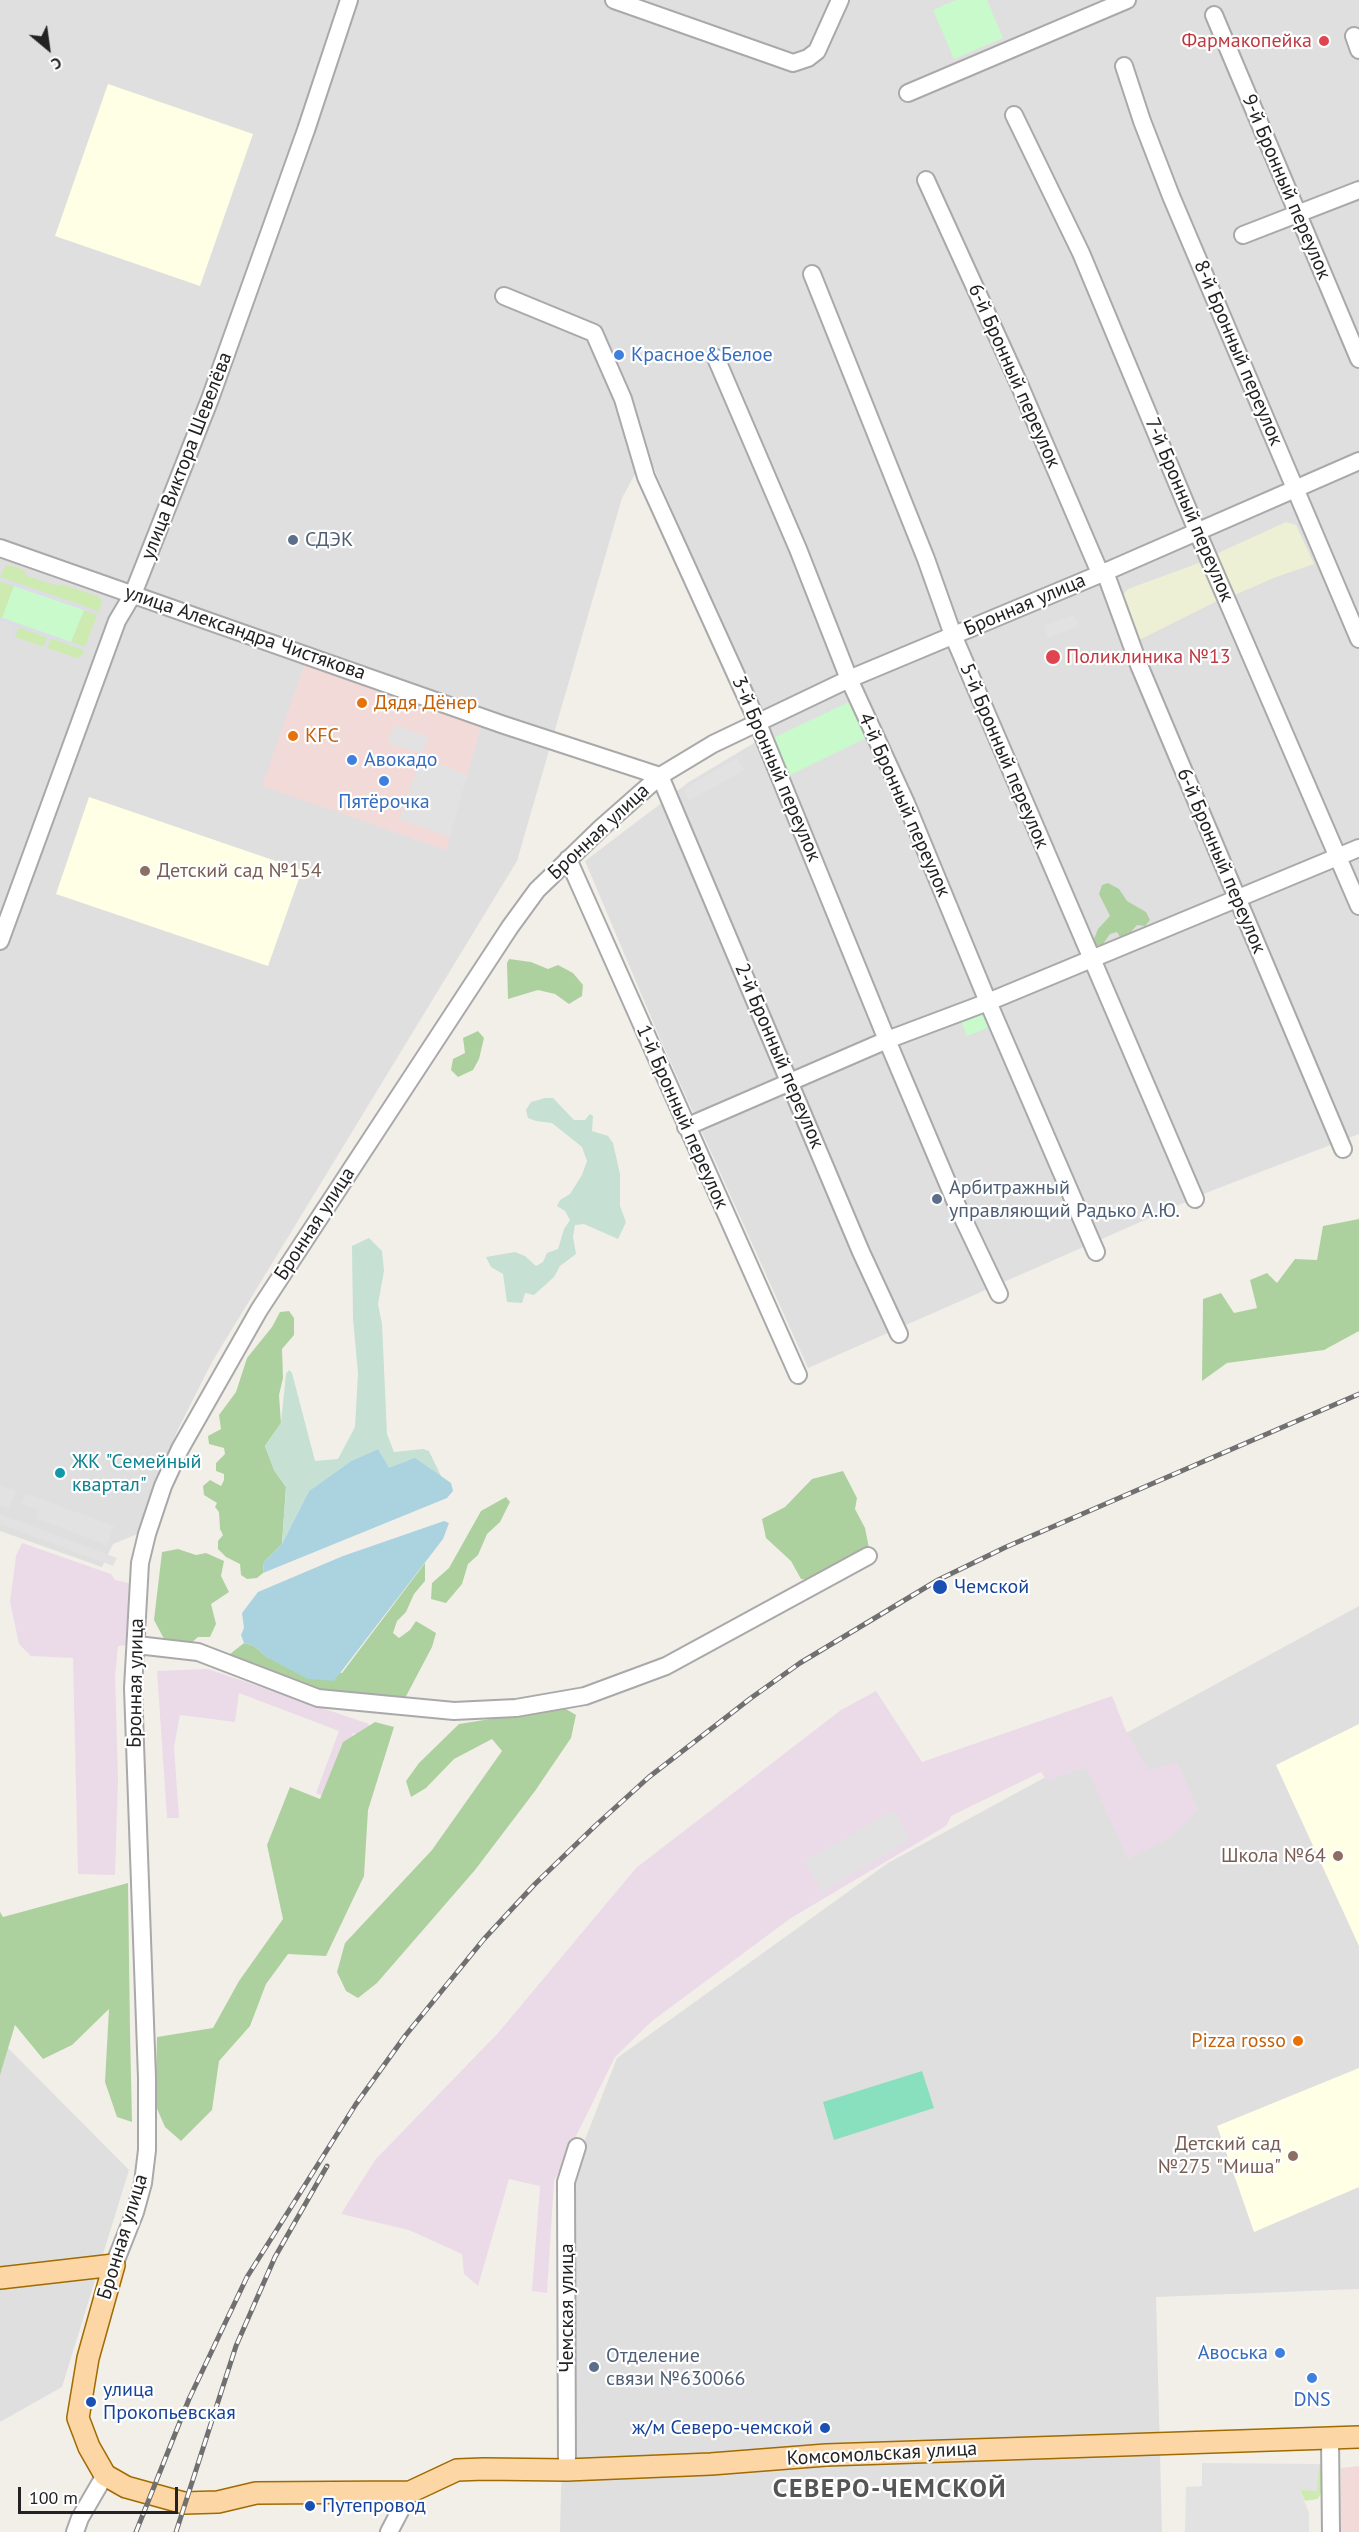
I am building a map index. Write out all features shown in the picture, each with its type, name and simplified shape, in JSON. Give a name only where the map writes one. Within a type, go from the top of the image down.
[{"type":"main road","points":[[0,2278],[114,2265]]},
{"type":"main road","name":"Бронная улица","points":[[114,2265],[88,2358],[78,2418],[88,2447],[105,2475],[126,2487],[184,2503],[218,2502],[256,2493],[410,2492]]},
{"type":"main road","name":"Комсомольская улица","points":[[410,2492],[457,2470],[567,2470],[711,2464],[826,2455],[1184,2441],[1359,2437]]},
{"type":"street","name":"улица Виктора Шевелёва","points":[[0,941],[117,621],[133,594],[214,388],[349,0]]},
{"type":"street","points":[[614,0],[793,63],[808,58],[817,51],[840,0]]},
{"type":"street","points":[[908,93],[1127,0]]},
{"type":"street","name":"9-й Бронный переулок","points":[[1214,15],[1359,359]]},
{"type":"street","name":"8-й Бронный переулок","points":[[1124,66],[1171,196],[1359,639]]},
{"type":"street","name":"7-й Бронный переулок","points":[[1014,115],[1081,253],[1197,531],[1359,906]]},
{"type":"street","name":"6-й Бронный переулок","points":[[926,180],[1103,572],[1235,898],[1343,1149]]},
{"type":"street","points":[[1244,235],[1359,190]]},
{"type":"street","name":"5-й Бронный переулок","points":[[812,274],[927,559],[953,635],[1195,1199]]},
{"type":"street","name":"3-й Бронный переулок","points":[[504,296],[594,333],[623,399],[646,477],[757,721],[887,1040],[959,1210],[999,1294]]},
{"type":"street","name":"4-й Бронный переулок","points":[[716,357],[798,549],[849,679],[906,803],[987,1002],[1096,1252]]},
{"type":"street","name":"Бронная улица","points":[[114,2265],[135,2212],[143,2183],[147,2150],[147,2078],[133,1688],[140,1563],[147,1534],[163,1486],[205,1402],[271,1291],[510,927],[537,890],[660,776],[713,744],[849,679],[1359,461]]},
{"type":"street","name":"улица Александра Чистякова","points":[[0,548],[504,725],[660,776]]},
{"type":"street","name":"2-й Бронный переулок","points":[[660,776],[861,1252],[899,1334]]},
{"type":"street","points":[[686,1127],[887,1040],[987,1002],[1359,848]]},
{"type":"street","name":"1-й Бронный переулок","points":[[568,859],[798,1375]]},
{"type":"street","points":[[136,1644],[198,1652],[318,1698],[454,1711],[516,1708],[585,1696],[666,1666],[868,1556]]},
{"type":"street","name":"Чемская улица","points":[[567,2470],[566,2182],[577,2147]]},
{"type":"street","points":[[1330,2438],[1331,2532]]},
{"type":"street","points":[[75,2532],[80,2518],[105,2475]]},
{"type":"street","points":[[389,2532],[410,2492]]},
{"type":"shaded area","points":[[0,0],[1359,0],[1359,1134],[1211,1191],[808,1368],[662,1043],[585,861],[689,782],[769,734],[647,452],[622,498],[517,861],[212,1362],[177,1431],[140,1533],[113,1544],[102,1567],[0,1531]]},
{"type":"shaded area","points":[[108,84],[253,134],[200,286],[55,236]]},
{"type":"shaded area","points":[[1286,522],[1296,525],[1314,564],[1232,596],[1214,555]]},
{"type":"shaded area","points":[[1199,563],[1204,567],[1219,600],[1137,641],[1120,598],[1128,589]]},
{"type":"shaded area","points":[[0,577],[99,612],[97,615],[0,581]]},
{"type":"shaded area","points":[[1074,615],[1079,626],[1048,638],[1044,626]]},
{"type":"shaded area","points":[[0,617],[85,647],[84,650],[51,638],[47,648],[44,647],[47,637],[19,627],[15,637],[12,636],[14,626],[0,621]]},
{"type":"shaded area","points":[[307,657],[484,717],[446,850],[262,786]]},
{"type":"shaded area","points":[[394,725],[428,737],[422,754],[388,742]]},
{"type":"shaded area","points":[[422,757],[467,775],[450,837],[399,819]]},
{"type":"shaded area","points":[[737,758],[744,770],[689,801],[683,789]]},
{"type":"shaded area","points":[[89,797],[302,870],[268,966],[56,894]]},
{"type":"shaded area","points":[[553,1098],[574,1120],[585,1120],[590,1114],[593,1116],[592,1131],[608,1136],[613,1143],[620,1174],[620,1206],[626,1222],[618,1239],[584,1224],[575,1225],[573,1237],[576,1254],[560,1266],[554,1277],[534,1295],[525,1293],[522,1303],[507,1302],[503,1274],[491,1267],[486,1257],[515,1252],[525,1256],[536,1266],[543,1262],[547,1253],[558,1249],[564,1229],[570,1220],[565,1211],[557,1206],[560,1200],[570,1194],[582,1175],[587,1161],[582,1147],[552,1123],[528,1118],[526,1110],[531,1102]]},
{"type":"shaded area","points":[[369,1238],[382,1251],[384,1271],[378,1304],[382,1324],[387,1434],[394,1452],[423,1449],[429,1451],[442,1478],[415,1459],[389,1469],[378,1449],[351,1461],[309,1491],[282,1544],[286,1487],[274,1470],[265,1446],[281,1423],[286,1374],[289,1370],[292,1373],[315,1461],[338,1459],[355,1427],[358,1373],[353,1319],[352,1246]]},
{"type":"shaded area","points":[[0,1485],[16,1491],[9,1509],[0,1506]]},
{"type":"shaded area","points":[[25,1493],[114,1526],[107,1545],[36,1518],[39,1510],[21,1503]]},
{"type":"shaded area","points":[[0,1514],[117,1558],[113,1566],[0,1524]]},
{"type":"shaded area","points":[[22,1543],[111,1574],[115,1580],[133,1584],[128,1645],[118,1646],[115,1675],[118,1780],[115,1875],[78,1874],[73,1658],[31,1656],[19,1644],[10,1602],[16,1556]]},
{"type":"shaded area","points":[[1359,1606],[1359,2289],[1156,2297],[1162,2532],[560,2532],[569,2180],[617,2058],[888,1863]]},
{"type":"shaded area","points":[[208,1669],[369,1724],[367,1737],[353,1733],[328,1799],[316,1793],[339,1731],[239,1693],[235,1722],[180,1715],[174,1747],[179,1818],[167,1818],[157,1671]]},
{"type":"shaded area","points":[[876,1691],[922,1762],[1112,1696],[1126,1731],[1149,1770],[1177,1762],[1198,1810],[1170,1838],[1128,1859],[1086,1767],[1047,1781],[1041,1772],[951,1816],[946,1826],[791,1918],[652,2021],[615,2057],[554,2181],[547,2293],[532,2291],[540,2186],[509,2179],[478,2286],[464,2274],[462,2254],[409,2230],[341,2214],[375,2160],[498,2033],[636,1868],[841,1710]]},
{"type":"shaded area","name":"Школа №64","points":[[1359,1724],[1359,1946],[1276,1765]]},
{"type":"shaded area","points":[[894,1810],[910,1840],[822,1892],[805,1861]]},
{"type":"shaded area","points":[[7,2047],[129,2170],[62,2387],[0,2422],[0,2074]]},
{"type":"shaded area","name":"Детский сад №275 \"Миша\"","points":[[1359,2068],[1359,2187],[1254,2232],[1217,2126]]},
{"type":"shaded area","points":[[1202,2463],[1319,2464],[1317,2491],[1300,2490],[1309,2513],[1309,2532],[1185,2532],[1186,2487],[1202,2486]]},
{"type":"shaded area","points":[[1359,2466],[1359,2532],[1341,2532],[1341,2468]]},
{"type":"green space","points":[[956,0],[987,0],[1003,38],[954,59],[933,10]]},
{"type":"green space","points":[[6,565],[25,571],[25,575],[41,581],[60,586],[62,584],[97,596],[102,600],[99,612],[0,577]]},
{"type":"green space","points":[[0,581],[14,586],[2,618],[0,617]]},
{"type":"green space","points":[[14,586],[84,610],[71,642],[2,618]]},
{"type":"green space","points":[[84,610],[97,615],[85,647],[71,642]]},
{"type":"green space","points":[[18,627],[47,637],[44,647],[15,637]]},
{"type":"green space","points":[[50,638],[84,650],[83,654],[77,658],[47,648]]},
{"type":"green space","points":[[853,700],[870,736],[784,778],[769,740]]},
{"type":"green space","points":[[1108,883],[1119,889],[1127,901],[1146,912],[1150,920],[1145,926],[1137,925],[1131,932],[1120,937],[1117,932],[1110,934],[1103,944],[1096,946],[1094,939],[1098,929],[1110,916],[1099,894],[1102,885]]},
{"type":"green space","points":[[509,959],[531,962],[548,969],[558,965],[573,973],[583,985],[582,996],[569,1004],[555,994],[538,990],[508,999],[507,963]]},
{"type":"green space","points":[[984,1007],[992,1026],[967,1036],[959,1016]]},
{"type":"green space","points":[[478,1031],[484,1038],[479,1059],[473,1070],[458,1077],[451,1070],[453,1059],[465,1053],[463,1038]]},
{"type":"green space","points":[[1359,1219],[1359,1331],[1324,1350],[1227,1363],[1202,1381],[1203,1299],[1221,1293],[1234,1313],[1257,1308],[1250,1280],[1267,1273],[1277,1283],[1295,1259],[1317,1260],[1323,1226]]},
{"type":"green space","points":[[289,1311],[294,1318],[294,1335],[282,1349],[283,1378],[279,1395],[281,1423],[265,1446],[274,1470],[286,1487],[282,1544],[264,1562],[263,1573],[257,1578],[247,1579],[241,1575],[240,1564],[226,1557],[218,1549],[218,1541],[223,1535],[220,1529],[219,1512],[215,1507],[217,1503],[204,1495],[203,1486],[210,1480],[221,1486],[224,1474],[216,1471],[216,1463],[225,1454],[224,1448],[209,1444],[208,1436],[221,1429],[219,1415],[236,1392],[247,1358],[272,1327],[280,1312]]},
{"type":"green space","points":[[843,1471],[857,1498],[855,1509],[865,1528],[869,1548],[820,1581],[801,1579],[791,1561],[766,1538],[762,1519],[785,1507],[812,1479]]},
{"type":"green space","points":[[506,1497],[510,1502],[500,1522],[487,1534],[478,1555],[468,1564],[462,1584],[446,1603],[431,1599],[432,1583],[449,1568],[481,1511]]},
{"type":"green space","points":[[178,1549],[196,1555],[206,1553],[224,1561],[221,1576],[229,1592],[211,1604],[216,1624],[210,1637],[198,1637],[190,1644],[175,1646],[163,1637],[154,1620],[162,1552]]},
{"type":"green space","points":[[425,1563],[425,1581],[414,1594],[406,1612],[397,1621],[393,1633],[399,1638],[410,1630],[416,1621],[436,1633],[432,1647],[403,1702],[326,1692],[235,1664],[230,1654],[244,1643],[254,1646],[268,1658],[342,1673]]},
{"type":"green space","points":[[556,1703],[576,1715],[571,1738],[535,1791],[475,1870],[377,1983],[358,1998],[346,1991],[337,1972],[345,1943],[432,1850],[502,1751],[492,1739],[454,1759],[426,1788],[411,1797],[406,1781],[419,1763],[459,1724],[534,1712]]},
{"type":"green space","points":[[375,1722],[394,1727],[368,1810],[364,1876],[326,1956],[288,1954],[266,1984],[250,2026],[219,2061],[212,2110],[181,2141],[165,2127],[155,2104],[157,2037],[213,2028],[239,1981],[283,1919],[267,1845],[290,1787],[320,1799],[343,1742]]},
{"type":"green space","points":[[128,1883],[132,2122],[117,2117],[105,2082],[109,2009],[72,2045],[43,2059],[15,2025],[0,2075],[0,1912],[3,1917]]},
{"type":"green space","points":[[922,2071],[934,2108],[834,2140],[823,2102]]},
{"type":"green space","points":[[1319,2464],[1325,2468],[1322,2491],[1318,2499],[1305,2501],[1300,2490],[1316,2490]]},
{"type":"water","points":[[378,1449],[389,1468],[415,1458],[451,1483],[453,1491],[447,1498],[263,1573],[264,1562],[282,1544],[309,1491],[351,1461]]},
{"type":"water","points":[[444,1521],[449,1523],[443,1539],[334,1681],[308,1679],[268,1658],[254,1646],[244,1643],[241,1635],[244,1628],[242,1613],[258,1592],[343,1556]]},
{"type":"railway","points":[[136,2532],[189,2399],[247,2277],[356,2104],[405,2036],[484,1939],[535,1884],[595,1826],[649,1777],[751,1698],[800,1663],[938,1580],[1006,1547],[1359,1394]]},
{"type":"railway","points":[[176,2532],[236,2346],[275,2257],[327,2166]]},
{"type":"place","name":"Фармакопейка","points":[[1324,41]]},
{"type":"place","name":"Красное&Белое","points":[[619,355]]},
{"type":"place","name":"СДЭК","points":[[293,540]]},
{"type":"place","name":"Поликлиника №13","points":[[1053,657]]},
{"type":"place","name":"Дядя Дёнер","points":[[362,703]]},
{"type":"place","name":"KFC","points":[[293,736]]},
{"type":"place","name":"Авокадо","points":[[352,760]]},
{"type":"place","name":"Пятёрочка","points":[[384,781]]},
{"type":"place","name":"Детский сад №154","points":[[145,871]]},
{"type":"place","name":"Арбитражный управляющий Радько А.Ю.","points":[[937,1199]]},
{"type":"place","name":"ЖК \"Семейный квартал\"","points":[[60,1473]]},
{"type":"place","name":"Чемской","points":[[940,1587]]},
{"type":"place","name":"Школа №64","points":[[1338,1856]]},
{"type":"place","name":"Pizza rosso","points":[[1298,2041]]},
{"type":"place","name":"Детский сад №275 \"Миша\"","points":[[1293,2156]]},
{"type":"place","name":"Авоська","points":[[1280,2353]]},
{"type":"place","name":"Отделение связи №630066","points":[[594,2367]]},
{"type":"place","name":"DNS","points":[[1312,2378]]},
{"type":"place","name":"улица Прокопьевская","points":[[91,2402]]},
{"type":"place","name":"ж/м Северо-чемской","points":[[825,2428]]},
{"type":"place","name":"Путепровод","points":[[310,2506]]},
{"type":"district","name":"СЕВЕРО-ЧЕМСКОЙ","points":[[890,2490]]}]
